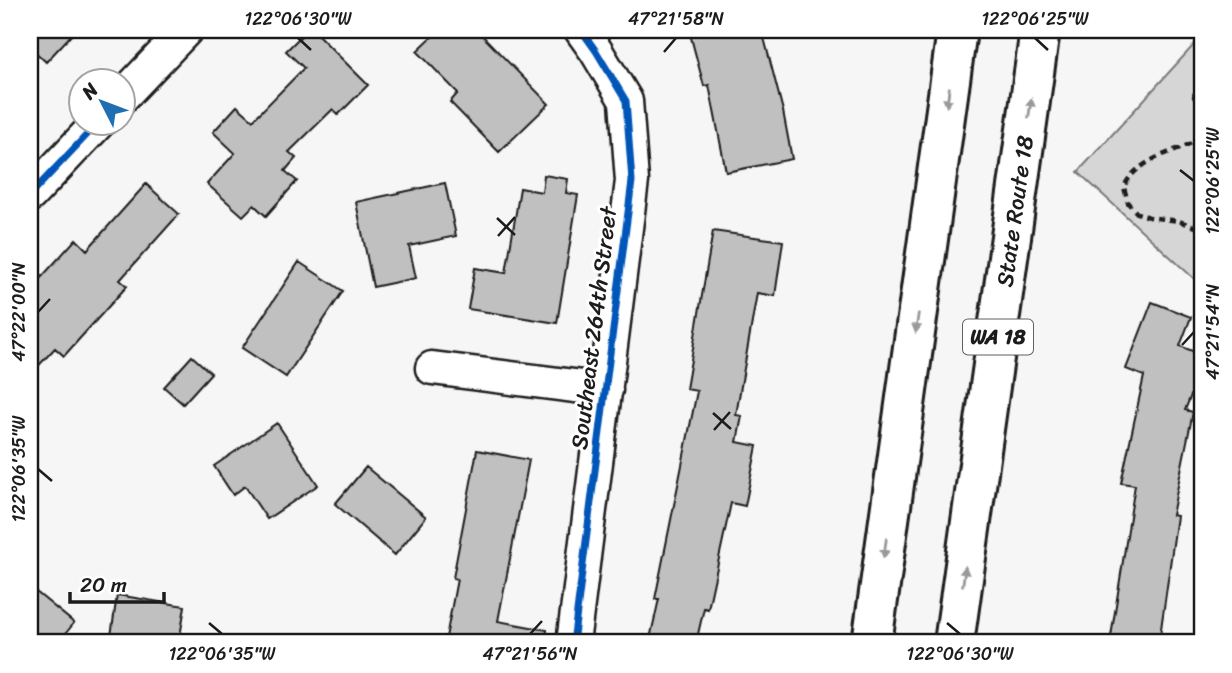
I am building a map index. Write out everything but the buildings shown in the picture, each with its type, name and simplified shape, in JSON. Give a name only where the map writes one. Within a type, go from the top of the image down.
[{"type":"highway","points":[[872,643],[957,30]]},
{"type":"highway","name":"State Route 18","points":[[954,643],[1040,30]]},
{"type":"street","points":[[136,82],[186,30]]},
{"type":"street","name":"Southeast 264th Street","points":[[573,643],[632,181],[626,101],[580,30]]},
{"type":"street","points":[[30,195],[86,136]]},
{"type":"street","points":[[432,368],[606,390]]},
{"type":"path","points":[[1202,83],[1194,97],[1202,103]]},
{"type":"path","points":[[1202,138],[1143,164],[1124,187],[1128,203],[1137,213],[1179,221],[1202,229]]},
{"type":"shaded area","points":[[1202,36],[1202,286],[1078,172]]},
{"type":"cycle path","points":[[573,643],[632,181],[626,101],[581,30]]},
{"type":"cycle path","points":[[30,195],[86,136]]}]
